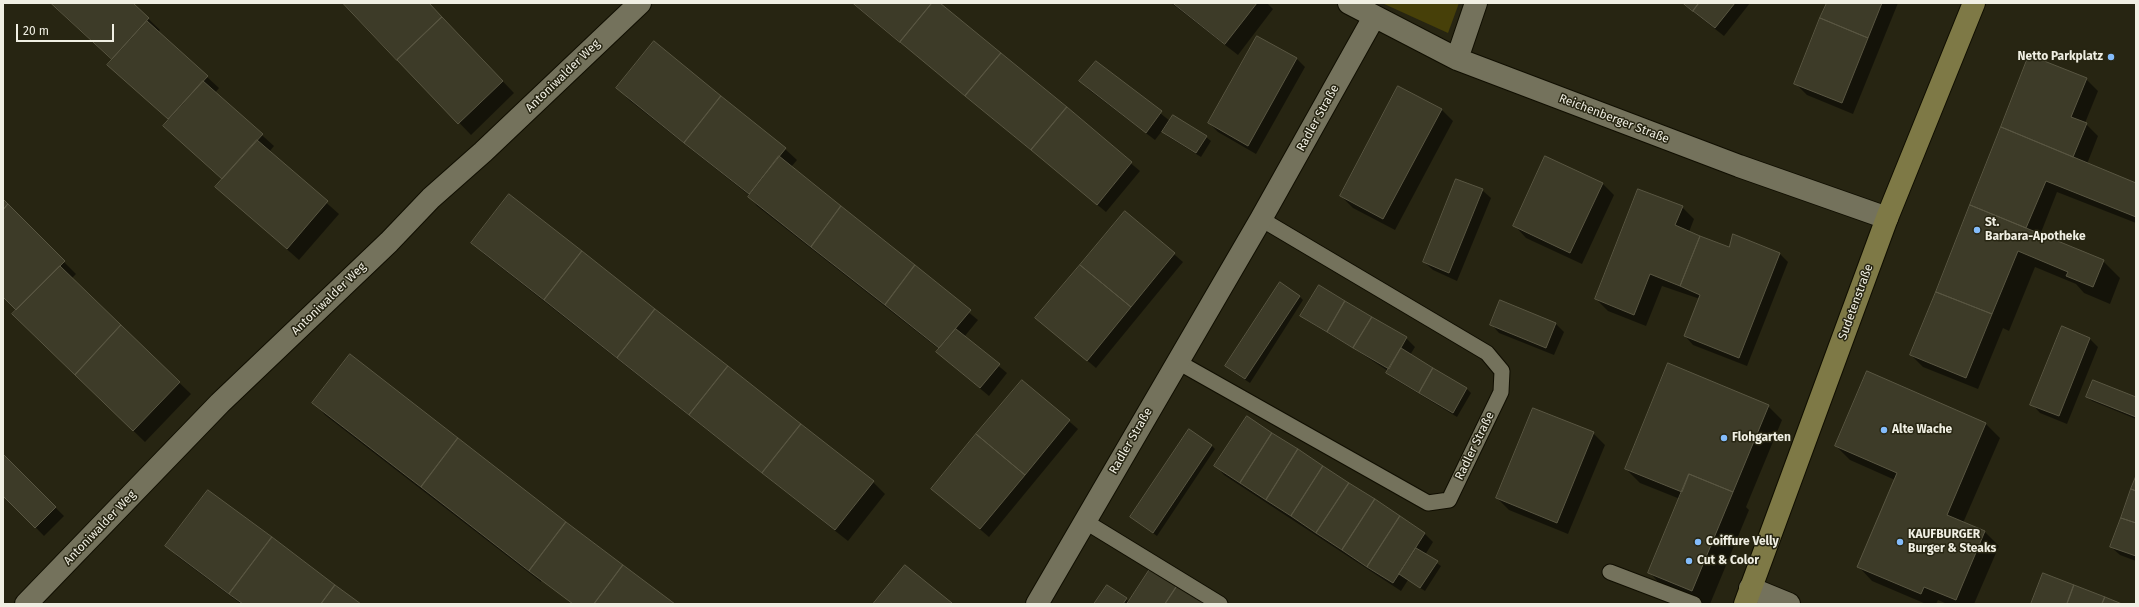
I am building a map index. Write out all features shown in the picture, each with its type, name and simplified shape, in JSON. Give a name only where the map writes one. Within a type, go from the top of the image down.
[{"type":"street","name":"Antoniwalder Weg","points":[[26,604],[220,403],[389,242],[431,198],[483,152],[640,3]]},
{"type":"street","name":"Reichenberger Straße","points":[[1349,3],[1457,59],[1739,166],[1887,218]]},
{"type":"street","points":[[1457,59],[1476,3]]},
{"type":"street","name":"Sudetenstraße","points":[[1748,596],[1887,218],[1974,3]]},
{"type":"street","name":"Radler Straße","points":[[1037,604],[1261,219],[1374,17]]},
{"type":"street","points":[[1748,596],[1789,604]]},
{"type":"lane","name":"Radler Straße","points":[[1178,362],[1428,503],[1449,500],[1501,392],[1502,371],[1487,353],[1261,219]]},
{"type":"lane","points":[[1086,522],[1220,604]]},
{"type":"lane","points":[[1610,572],[1694,604]]},
{"type":"shaded area","points":[[1382,3],[1459,3],[1448,33]]},
{"type":"building","points":[[51,3],[133,3],[149,18],[112,59]]},
{"type":"building","points":[[343,3],[429,3],[442,17],[397,60]]},
{"type":"building","points":[[853,3],[932,3],[900,42]]},
{"type":"building","points":[[932,3],[940,3],[1001,53],[965,96],[900,42]]},
{"type":"building","points":[[1173,3],[1257,3],[1225,44]]},
{"type":"building","points":[[1683,3],[1699,3],[1693,11]]},
{"type":"building","points":[[1699,3],[1735,3],[1715,28],[1693,11]]},
{"type":"building","points":[[1827,3],[1882,3],[1868,38],[1820,18]]},
{"type":"building","points":[[442,17],[503,81],[458,124],[397,60]]},
{"type":"building","points":[[1820,18],[1868,38],[1842,103],[1794,84]]},
{"type":"building","points":[[147,21],[208,76],[168,119],[107,65]]},
{"type":"building","points":[[1257,36],[1297,58],[1248,146],[1208,123]]},
{"type":"building","points":[[654,41],[721,96],[684,143],[616,88]]},
{"type":"building","points":[[1001,53],[1067,107],[1031,150],[965,96]]},
{"type":"building","points":[[2029,55],[2087,78],[2071,117],[2087,123],[2073,157],[2001,127]]},
{"type":"building","points":[[1096,61],[1162,111],[1146,133],[1079,81]]},
{"type":"building","points":[[203,81],[263,134],[222,179],[163,126]]},
{"type":"building","points":[[1398,86],[1442,109],[1383,219],[1340,196]]},
{"type":"building","points":[[721,96],[786,148],[749,194],[684,143]]},
{"type":"building","points":[[1067,107],[1132,162],[1097,205],[1031,150]]},
{"type":"building","points":[[1173,115],[1207,136],[1196,153],[1162,132]]},
{"type":"building","points":[[2001,127],[2136,183],[2136,217],[2046,181],[2026,228],[1970,205]]},
{"type":"building","points":[[257,140],[328,201],[287,249],[215,187]]},
{"type":"building","points":[[779,156],[841,206],[811,247],[748,197]]},
{"type":"building","points":[[1545,156],[1603,183],[1570,253],[1513,226]]},
{"type":"building","points":[[1456,179],[1483,189],[1449,273],[1423,262]]},
{"type":"building","points":[[1638,189],[1683,206],[1675,225],[1700,236],[1680,286],[1650,274],[1634,315],[1595,299]]},
{"type":"building","points":[[509,194],[582,251],[544,300],[471,243]]},
{"type":"building","points":[[3,199],[8,204],[3,210]]},
{"type":"building","points":[[8,204],[65,261],[16,310],[3,297],[3,210]]},
{"type":"building","points":[[1970,205],[2104,260],[2093,287],[2066,276],[2068,272],[2018,251],[1992,314],[1936,292]]},
{"type":"building","points":[[841,206],[915,265],[885,305],[811,247]]},
{"type":"building","points":[[1125,211],[1175,253],[1131,307],[1080,265]]},
{"type":"building","points":[[1733,234],[1780,253],[1739,358],[1684,336],[1700,295],[1680,286],[1700,236],[1729,247]]},
{"type":"building","points":[[582,251],[655,309],[617,358],[544,300]]},
{"type":"building","points":[[915,265],[971,310],[939,348],[885,305]]},
{"type":"building","points":[[1080,265],[1131,307],[1087,361],[1035,318]]},
{"type":"building","points":[[60,266],[121,325],[75,375],[12,314]]},
{"type":"building","points":[[1280,282],[1300,296],[1245,379],[1225,366]]},
{"type":"building","points":[[1319,285],[1345,301],[1327,332],[1300,316]]},
{"type":"building","points":[[1936,292],[1992,314],[1966,378],[1910,355]]},
{"type":"building","points":[[1500,300],[1556,323],[1546,348],[1490,325]]},
{"type":"building","points":[[1345,301],[1372,317],[1353,348],[1327,332]]},
{"type":"building","points":[[655,309],[728,366],[689,415],[617,358]]},
{"type":"building","points":[[1372,317],[1407,337],[1389,369],[1353,348]]},
{"type":"building","points":[[121,325],[180,382],[133,431],[75,375]]},
{"type":"building","points":[[2062,326],[2090,338],[2059,416],[2030,405]]},
{"type":"building","points":[[956,329],[1000,364],[980,388],[936,352]]},
{"type":"building","points":[[1401,348],[1433,368],[1419,393],[1386,373]]},
{"type":"building","points":[[350,354],[458,438],[421,487],[312,403]]},
{"type":"building","points":[[1668,363],[1769,405],[1733,492],[1689,474],[1682,492],[1625,469]]},
{"type":"building","points":[[728,366],[801,424],[762,473],[689,415]]},
{"type":"building","points":[[1433,368],[1467,388],[1453,413],[1419,393]]},
{"type":"building","points":[[1867,371],[1986,423],[1947,515],[1985,531],[1956,600],[1924,587],[1921,594],[1857,567],[1897,473],[1835,446]]},
{"type":"building","points":[[1022,380],[1070,420],[1025,475],[976,434]]},
{"type":"building","points":[[2093,380],[2136,397],[2136,417],[2086,397]]},
{"type":"building","points":[[1533,408],[1594,432],[1557,523],[1496,498]]},
{"type":"building","points":[[1247,416],[1272,433],[1240,483],[1214,466]]},
{"type":"building","points":[[801,424],[874,481],[835,530],[762,473]]},
{"type":"building","points":[[1189,429],[1212,445],[1153,533],[1130,517]]},
{"type":"building","points":[[1272,433],[1298,449],[1266,500],[1240,483]]},
{"type":"building","points":[[976,434],[1025,475],[980,529],[931,489]]},
{"type":"building","points":[[458,438],[566,522],[529,571],[421,487]]},
{"type":"building","points":[[1298,449],[1323,466],[1291,516],[1266,500]]},
{"type":"building","points":[[3,454],[56,507],[35,528],[3,496]]},
{"type":"building","points":[[1323,466],[1349,483],[1316,533],[1291,516]]},
{"type":"building","points":[[1689,474],[1733,492],[1692,591],[1648,573]]},
{"type":"building","points":[[2136,476],[2136,491],[2131,489]]},
{"type":"building","points":[[1349,483],[1375,499],[1342,550],[1316,533]]},
{"type":"building","points":[[2131,489],[2136,491],[2136,523],[2121,518]]},
{"type":"building","points":[[208,490],[272,537],[229,594],[165,546]]},
{"type":"building","points":[[1375,499],[1400,516],[1367,567],[1342,550]]},
{"type":"building","points":[[1400,516],[1425,533],[1393,583],[1367,567]]},
{"type":"building","points":[[2121,518],[2136,523],[2136,556],[2110,547]]},
{"type":"building","points":[[566,522],[623,565],[594,604],[573,604],[529,571]]},
{"type":"building","points":[[272,537],[335,585],[321,604],[243,604],[229,594]]},
{"type":"building","points":[[1416,548],[1438,561],[1420,588],[1399,574]]},
{"type":"building","points":[[623,565],[675,604],[594,604]]},
{"type":"building","points":[[905,565],[952,603],[952,604],[873,604]]},
{"type":"building","points":[[1150,569],[1177,586],[1165,604],[1127,604]]},
{"type":"building","points":[[2043,573],[2074,585],[2067,604],[2031,604]]},
{"type":"building","points":[[335,585],[361,604],[321,604]]},
{"type":"building","points":[[1107,585],[1127,598],[1123,604],[1094,604]]},
{"type":"building","points":[[2074,585],[2105,597],[2102,604],[2067,604]]},
{"type":"building","points":[[1177,586],[1203,603],[1165,604]]},
{"type":"building","points":[[2105,597],[2122,604],[2102,604]]},
{"type":"place","name":"Netto Parkplatz","points":[[2111,57]]},
{"type":"place","name":"St. Barbara-Apotheke","points":[[1977,230]]},
{"type":"place","name":"Alte Wache","points":[[1884,430]]},
{"type":"place","name":"Flohgarten","points":[[1724,438]]},
{"type":"place","name":"Coiffure Velly","points":[[1698,542]]},
{"type":"place","name":"KAUFBURGER Burger & Steaks","points":[[1900,542]]},
{"type":"place","name":"Cut & Color","points":[[1689,561]]}]
